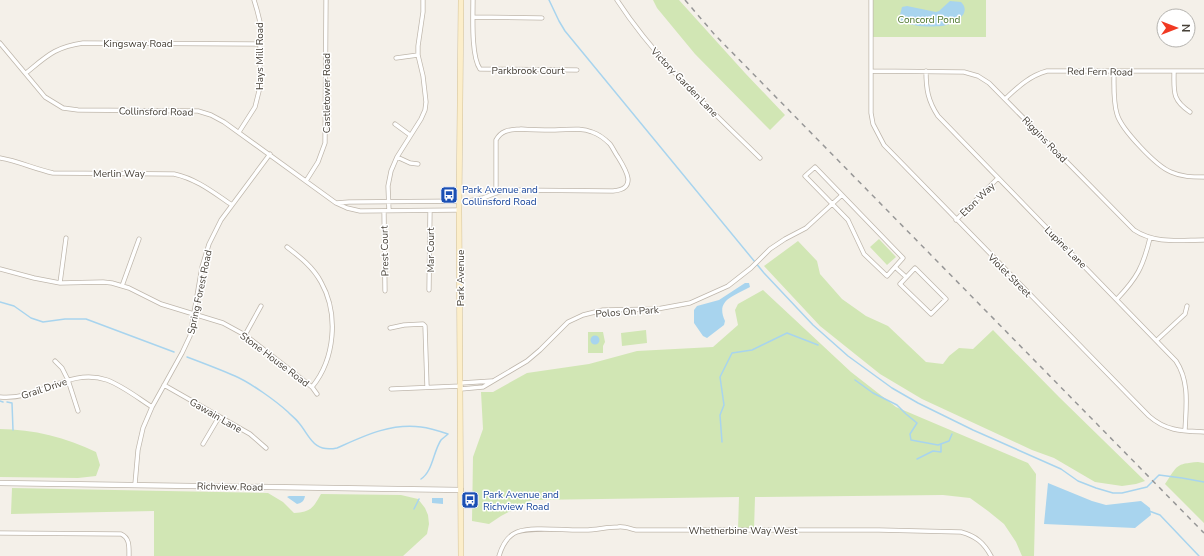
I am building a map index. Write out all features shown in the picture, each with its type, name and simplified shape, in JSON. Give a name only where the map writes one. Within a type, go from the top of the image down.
[{"type":"main road","name":"Park Avenue","points":[[461,0],[461,556]]},
{"type":"street","name":"Hays Mill Road","points":[[239,132],[251,113],[259,94],[260,87],[260,22],[254,0]]},
{"type":"street","name":"Castletower Road","points":[[306,181],[318,162],[325,143],[326,0]]},
{"type":"street","points":[[389,211],[389,177],[397,157],[425,110],[426,102],[423,76],[418,55],[423,0]]},
{"type":"street","points":[[474,0],[473,17],[542,18]]},
{"type":"street","name":"Victory Garden Lane","points":[[616,0],[632,23],[656,52],[697,96],[760,158]]},
{"type":"street","name":"Violet Street","points":[[871,0],[871,113],[877,134],[884,145],[1149,416],[1157,423],[1166,427],[1185,431],[1204,432]]},
{"type":"street","name":"Parkbrook Court","points":[[473,17],[474,45],[480,70],[577,70]]},
{"type":"street","name":"Collinsford Road","points":[[0,43],[45,97],[62,108],[78,110],[198,111],[211,114],[270,154],[336,203],[347,208],[360,211],[460,210]]},
{"type":"street","name":"Kingsway Road","points":[[26,73],[52,52],[69,45],[83,43],[260,44]]},
{"type":"street","points":[[396,58],[418,55]]},
{"type":"street","name":"Riggins Road","points":[[872,71],[964,72],[978,76],[989,83],[1128,224],[1140,234],[1159,240],[1204,240]]},
{"type":"street","name":"Lupine Lane","points":[[926,71],[927,96],[932,108],[941,120],[1176,361],[1184,377],[1186,392],[1185,431]]},
{"type":"street","name":"Red Fern Road","points":[[1005,99],[1023,82],[1038,74],[1054,71],[1204,71]]},
{"type":"street","points":[[1114,71],[1115,108],[1119,121],[1127,132],[1157,164],[1166,170],[1180,176],[1204,177]]},
{"type":"street","points":[[1174,72],[1174,91],[1176,99],[1180,105],[1190,112]]},
{"type":"street","points":[[395,124],[410,135]]},
{"type":"street","points":[[336,203],[460,201],[483,198],[508,190],[616,191],[626,186],[628,178],[626,170],[610,144],[593,132],[573,129],[508,130],[499,135],[496,140],[496,193]]},
{"type":"street","name":"Spring Forest Road","points":[[136,484],[136,462],[146,418],[190,336],[202,267],[209,244],[221,220],[270,154]]},
{"type":"street","points":[[397,157],[410,163],[418,164]]},
{"type":"street","name":"Merlin Way","points":[[0,158],[53,173],[174,174],[185,176],[196,181],[232,205]]},
{"type":"street","points":[[815,167],[842,195],[903,258],[886,276],[864,254],[848,220],[805,176],[815,167]]},
{"type":"street","name":"Eton Way","points":[[956,220],[998,178]]},
{"type":"street","name":"Polos On Park","points":[[391,389],[461,386],[494,381],[527,361],[565,325],[583,315],[603,310],[657,309],[690,303],[728,286],[751,268],[778,243],[806,228],[842,195]]},
{"type":"street","points":[[404,202],[404,211]]},
{"type":"street","name":"Prest Court","points":[[384,211],[385,291]]},
{"type":"street","name":"Mar Court","points":[[430,211],[430,290]]},
{"type":"street","points":[[60,283],[66,238]]},
{"type":"street","points":[[1117,299],[1130,285],[1142,266],[1150,238]]},
{"type":"street","points":[[122,286],[139,239]]},
{"type":"street","points":[[287,247],[305,261],[314,271],[321,282],[330,307],[331,339],[329,355],[321,373],[312,387]]},
{"type":"street","points":[[895,266],[906,278]]},
{"type":"street","points":[[915,268],[946,299],[931,314],[900,284],[906,278],[915,268]]},
{"type":"street","name":"Stone House Road","points":[[0,269],[60,283],[103,282],[122,286],[161,304],[223,324],[245,335],[312,387],[317,394]]},
{"type":"street","points":[[245,335],[261,306]]},
{"type":"street","points":[[1157,340],[1185,314],[1187,306]]},
{"type":"street","points":[[390,328],[404,325],[423,324],[425,326],[427,387]]},
{"type":"street","points":[[55,361],[62,368],[68,380],[78,411]]},
{"type":"street","name":"Grail Drive","points":[[0,397],[7,398],[26,396],[68,380],[87,377],[107,380],[118,385],[152,407]]},
{"type":"street","name":"Gawain Lane","points":[[164,385],[250,434],[266,448]]},
{"type":"street","points":[[203,444],[219,417]]},
{"type":"street","name":"Richview Road","points":[[0,483],[460,490]]},
{"type":"street","name":"Whetherbine Way West","points":[[499,556],[507,540],[515,533],[522,531],[555,529],[590,530],[618,527],[636,530],[879,530],[961,532],[978,539],[991,556]]},
{"type":"street","points":[[0,534],[117,534],[126,537],[129,543],[129,556]]},
{"type":"green space","points":[[653,0],[679,0],[785,115],[770,130],[695,54],[657,8]]},
{"type":"green space","name":"Concord Pond","points":[[873,0],[986,0],[986,37],[873,37]]},
{"type":"green space","points":[[879,239],[896,257],[887,265],[870,247]]},
{"type":"green space","points":[[798,241],[817,261],[820,274],[842,299],[866,316],[888,326],[926,362],[943,364],[949,356],[959,348],[973,349],[993,330],[1145,481],[1122,486],[1095,482],[1054,458],[1032,450],[922,399],[880,374],[820,326],[764,266]]},
{"type":"green space","points":[[763,290],[851,372],[896,407],[1028,463],[1036,474],[1034,556],[1022,556],[1016,542],[1004,524],[970,498],[943,495],[755,497],[754,530],[738,530],[739,497],[532,500],[489,524],[472,521],[473,457],[483,429],[481,392],[493,392],[527,373],[589,364],[637,351],[713,347],[738,325],[735,310],[738,304]]},
{"type":"green space","points":[[646,330],[647,343],[622,346],[621,333]]},
{"type":"green space","points":[[588,332],[603,332],[605,342],[603,346],[603,353],[588,353]]},
{"type":"green space","points":[[0,429],[12,429],[50,435],[73,442],[96,452],[100,465],[96,476],[78,478],[0,477]]},
{"type":"green space","points":[[1198,462],[1204,463],[1204,523],[1165,484],[1175,469],[1181,465]]},
{"type":"green space","points":[[12,488],[268,493],[283,502],[294,513],[304,512],[311,508],[321,494],[401,495],[418,499],[425,508],[428,515],[429,524],[427,534],[403,556],[154,556],[154,511],[11,514]]},
{"type":"water","points":[[950,1],[961,2],[965,11],[960,18],[951,24],[942,26],[927,26],[910,24],[901,21],[900,15],[902,7],[907,6],[936,12]]},
{"type":"water","points":[[745,283],[749,283],[750,287],[732,296],[724,303],[722,308],[725,321],[724,325],[707,338],[703,336],[694,323],[694,310],[697,306],[719,300]]},
{"type":"water","points":[[595,335],[600,340],[595,345],[590,340]]},
{"type":"water","points":[[1048,483],[1092,501],[1106,505],[1141,501],[1150,508],[1151,515],[1135,528],[1044,524]]},
{"type":"water","points":[[305,496],[302,502],[297,504],[287,497]]},
{"type":"water","points":[[432,498],[443,498],[443,504],[432,503]]},
{"type":"waterway","points":[[549,0],[565,31],[764,273],[813,325],[848,356],[892,388],[918,403],[973,430],[1061,469],[1078,481],[1096,488],[1113,493],[1122,493],[1147,487],[1159,475],[1204,482]]},
{"type":"waterway","points":[[0,302],[14,306],[31,318],[43,322],[65,319],[86,319],[174,352]]},
{"type":"waterway","points":[[722,442],[720,415],[724,405],[720,377],[732,353],[752,350],[787,333],[818,345]]},
{"type":"waterway","points":[[187,357],[235,376],[263,392],[288,412],[298,422],[313,442],[322,448],[337,448],[357,439],[399,427],[424,427],[448,434]]},
{"type":"waterway","points":[[855,380],[873,393],[897,405],[917,423],[910,434],[911,440],[938,445],[949,441],[952,434]]},
{"type":"waterway","points":[[7,402],[12,403],[13,430]]},
{"type":"waterway","points":[[421,479],[428,471],[438,445],[448,434]]},
{"type":"waterway","points":[[917,459],[933,451],[941,452],[941,444]]},
{"type":"waterway","points":[[414,509],[419,499]]},
{"type":"waterway","points":[[1149,511],[1160,515],[1199,556]]},
{"type":"railway","points":[[685,0],[715,35],[1204,533]]},
{"type":"place","name":"Park Avenue and Collinsford Road","points":[[449,195]]},
{"type":"place","name":"Park Avenue and Richview Road","points":[[470,500]]}]
